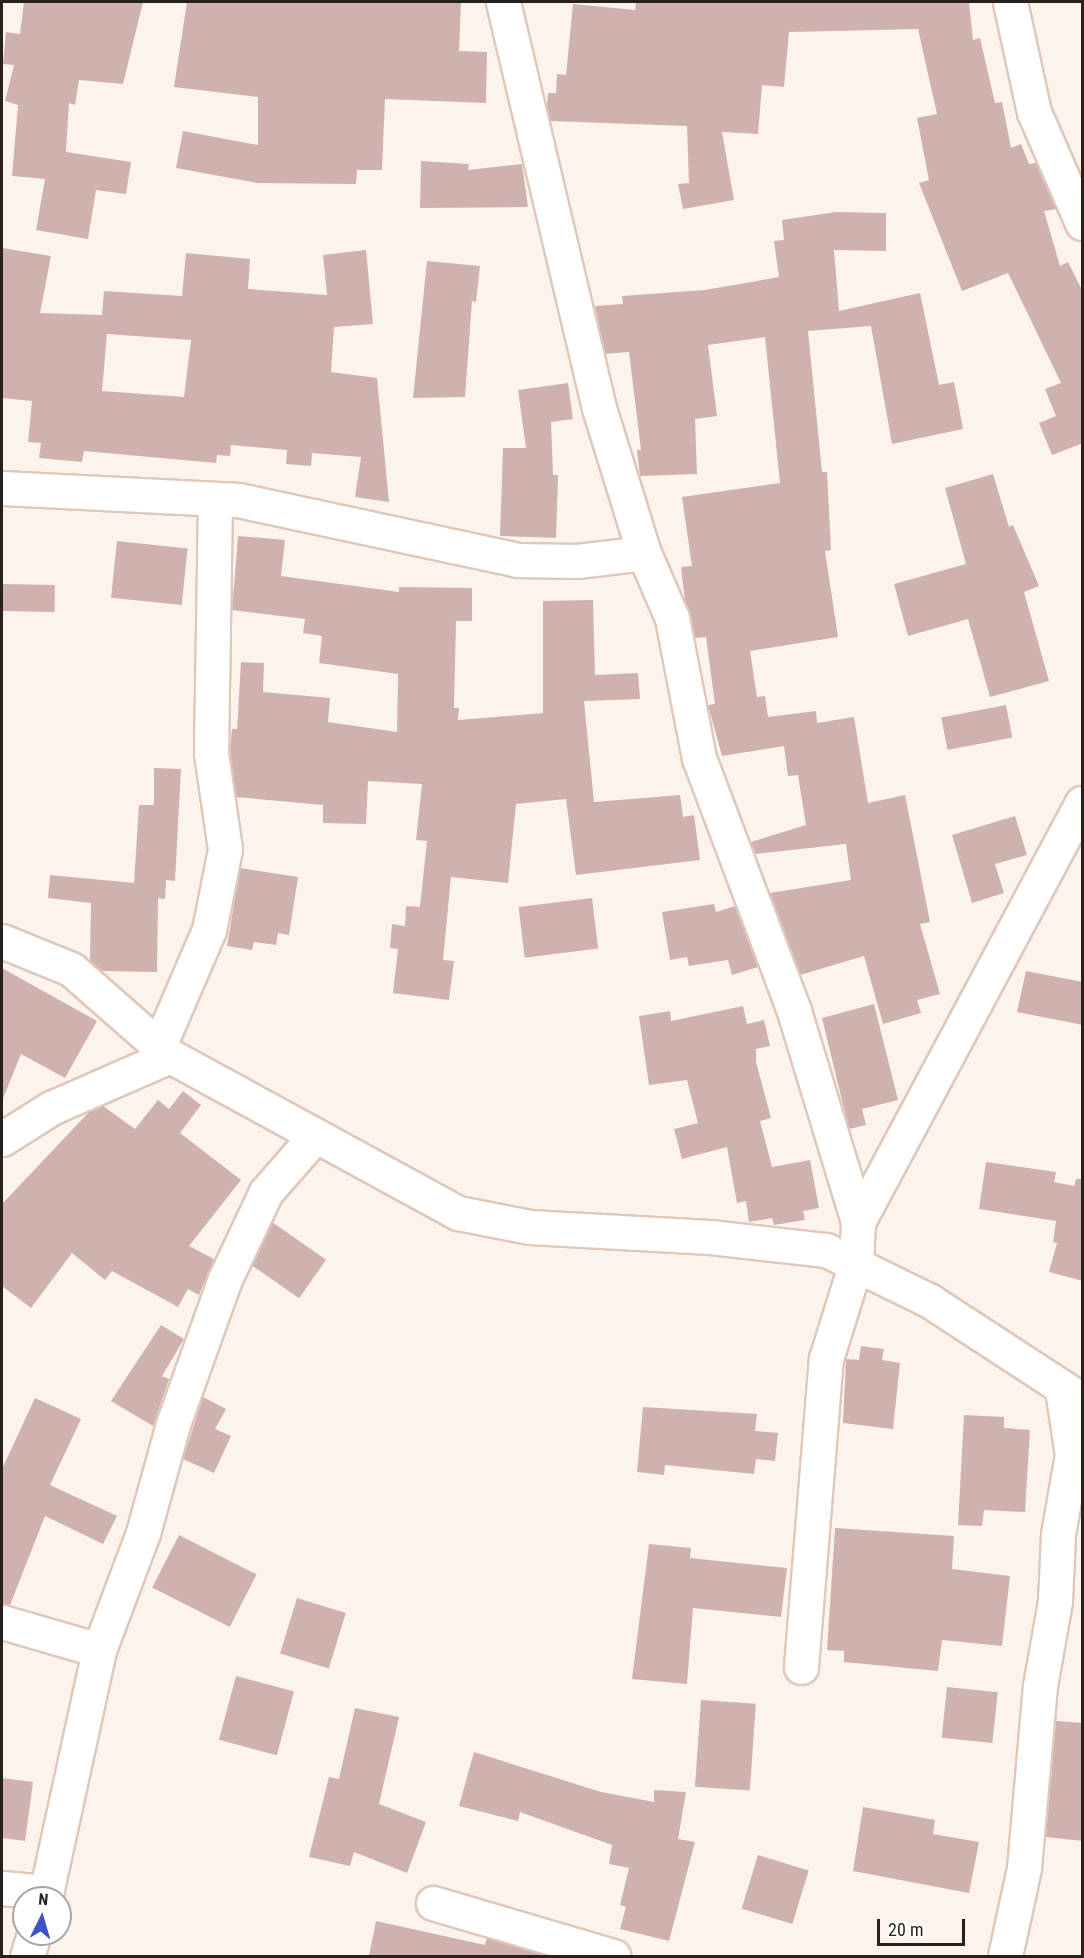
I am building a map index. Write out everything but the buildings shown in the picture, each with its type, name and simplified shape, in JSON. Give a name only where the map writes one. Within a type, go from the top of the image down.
[{"type":"street","points":[[503,2],[599,408],[644,553],[672,618],[699,758],[794,1011],[858,1222],[856,1262],[826,1359],[801,1667]]},
{"type":"street","points":[[1010,2],[1034,112],[1083,223]]},
{"type":"street","points":[[2,488],[215,499],[517,560],[577,561],[644,553]]},
{"type":"street","points":[[2,1138],[51,1107],[165,1051],[209,930],[225,849],[211,753],[215,499]]},
{"type":"street","points":[[858,1222],[1083,803]]},
{"type":"street","points":[[2,941],[71,969],[165,1051],[315,1136],[458,1213],[487,1221],[573,1231],[788,1244],[856,1262],[930,1301],[1072,1395],[1077,1451],[1058,1534],[1055,1601],[1040,1686],[1024,1868],[1005,1956]]},
{"type":"street","points":[[48,1886],[99,1650],[243,1233],[266,1192],[315,1136]]},
{"type":"street","points":[[2,1622],[99,1650]]},
{"type":"street","points":[[433,1903],[613,1956]]}]
